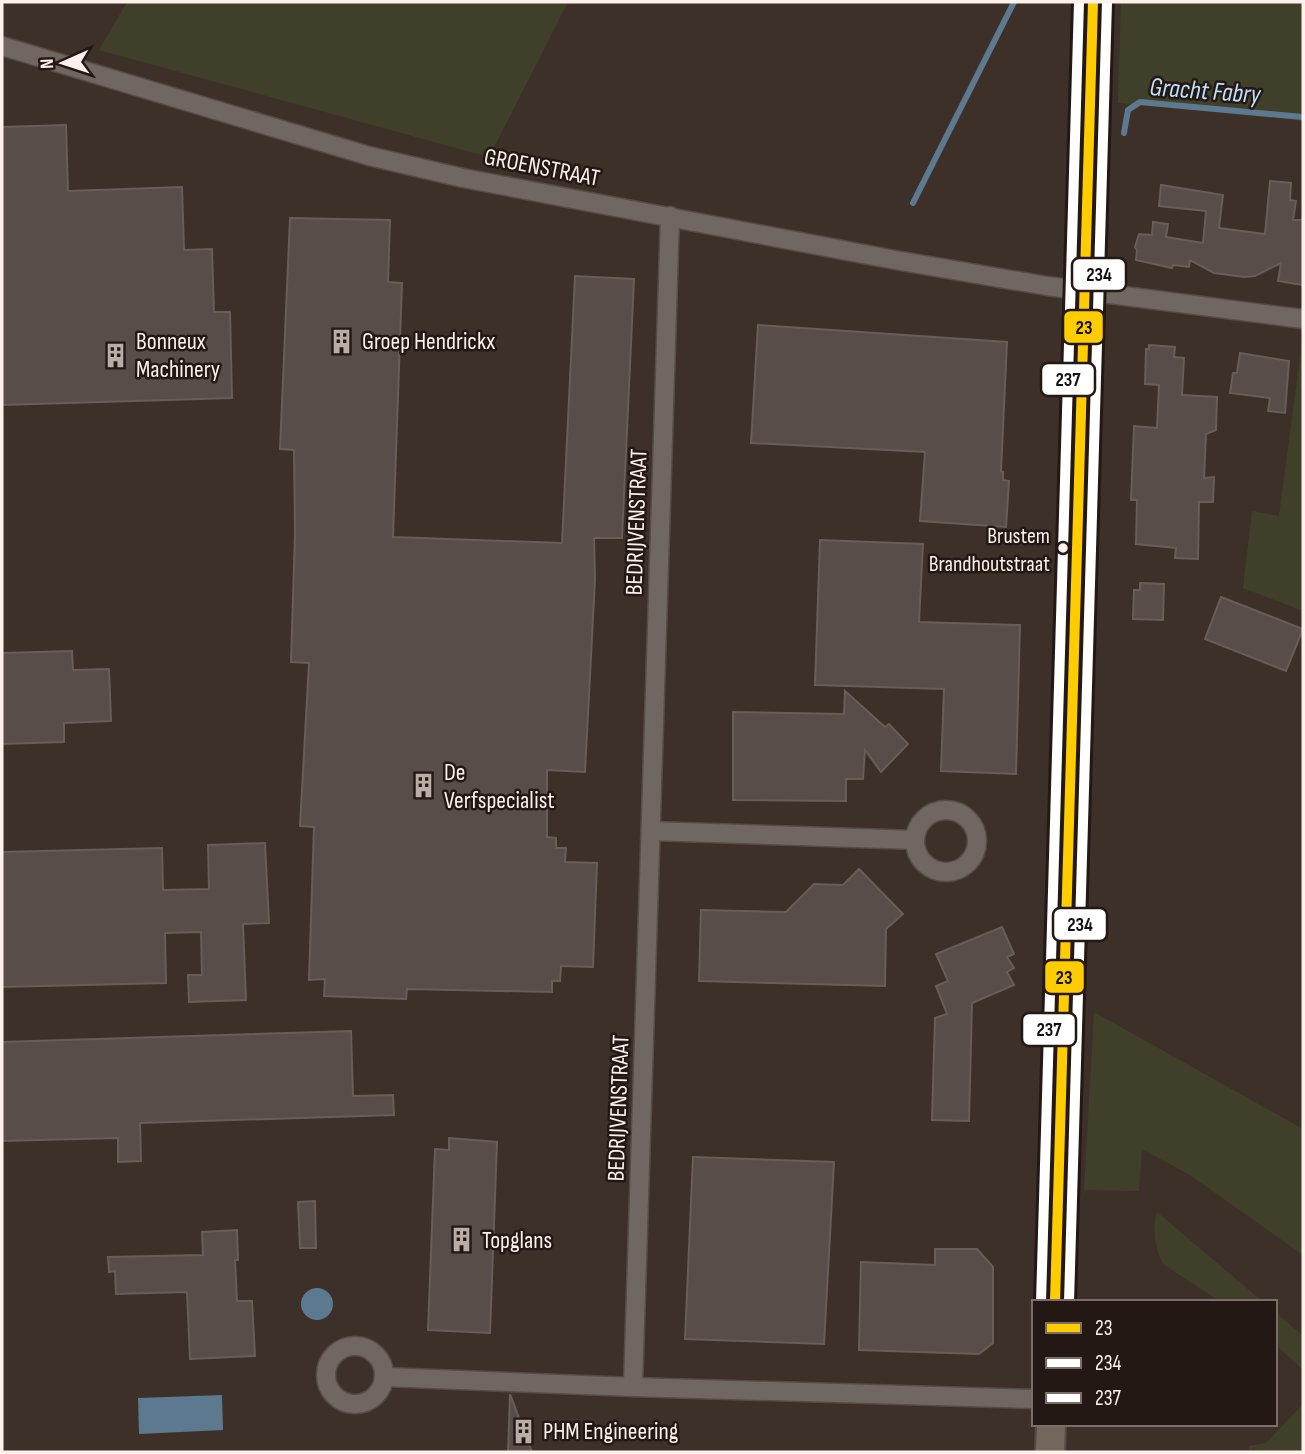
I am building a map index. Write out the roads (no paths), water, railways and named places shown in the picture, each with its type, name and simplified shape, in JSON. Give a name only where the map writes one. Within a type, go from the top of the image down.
[{"type":"main road","points":[[1055,1300],[1093,2]]},
{"type":"main road","points":[[1051,1426],[1051,1452]]},
{"type":"street","name":"GROENSTRAAT","points":[[2,46],[369,156],[463,178],[895,260],[1055,287],[1303,319]]},
{"type":"street","name":"BEDRIJVENSTRAAT","points":[[633,1388],[670,216]]},
{"type":"street","points":[[651,831],[915,840]]},
{"type":"street","points":[[384,1377],[633,1388],[1032,1399]]},
{"type":"water","points":[[317,1288],[329,1292],[333,1304],[329,1316],[317,1320],[305,1316],[301,1304],[305,1292]]},
{"type":"water","points":[[222,1395],[223,1430],[139,1434],[138,1398]]},
{"type":"waterway","points":[[913,203],[1014,2]]},
{"type":"waterway","name":"Gracht Fabry","points":[[1124,133],[1128,110],[1140,102],[1303,117]]},
{"type":"place","name":"Groep Hendrickx","points":[[342,341]]},
{"type":"place","name":"Bonneux Machinery","points":[[116,355]]},
{"type":"place","name":"Brustem Brandhoutstraat","points":[[1063,548]]},
{"type":"place","name":"De Verfspecialist","points":[[424,786]]},
{"type":"place","name":"Topglans","points":[[462,1240]]},
{"type":"place","name":"PHM Engineering","points":[[523,1431]]}]
